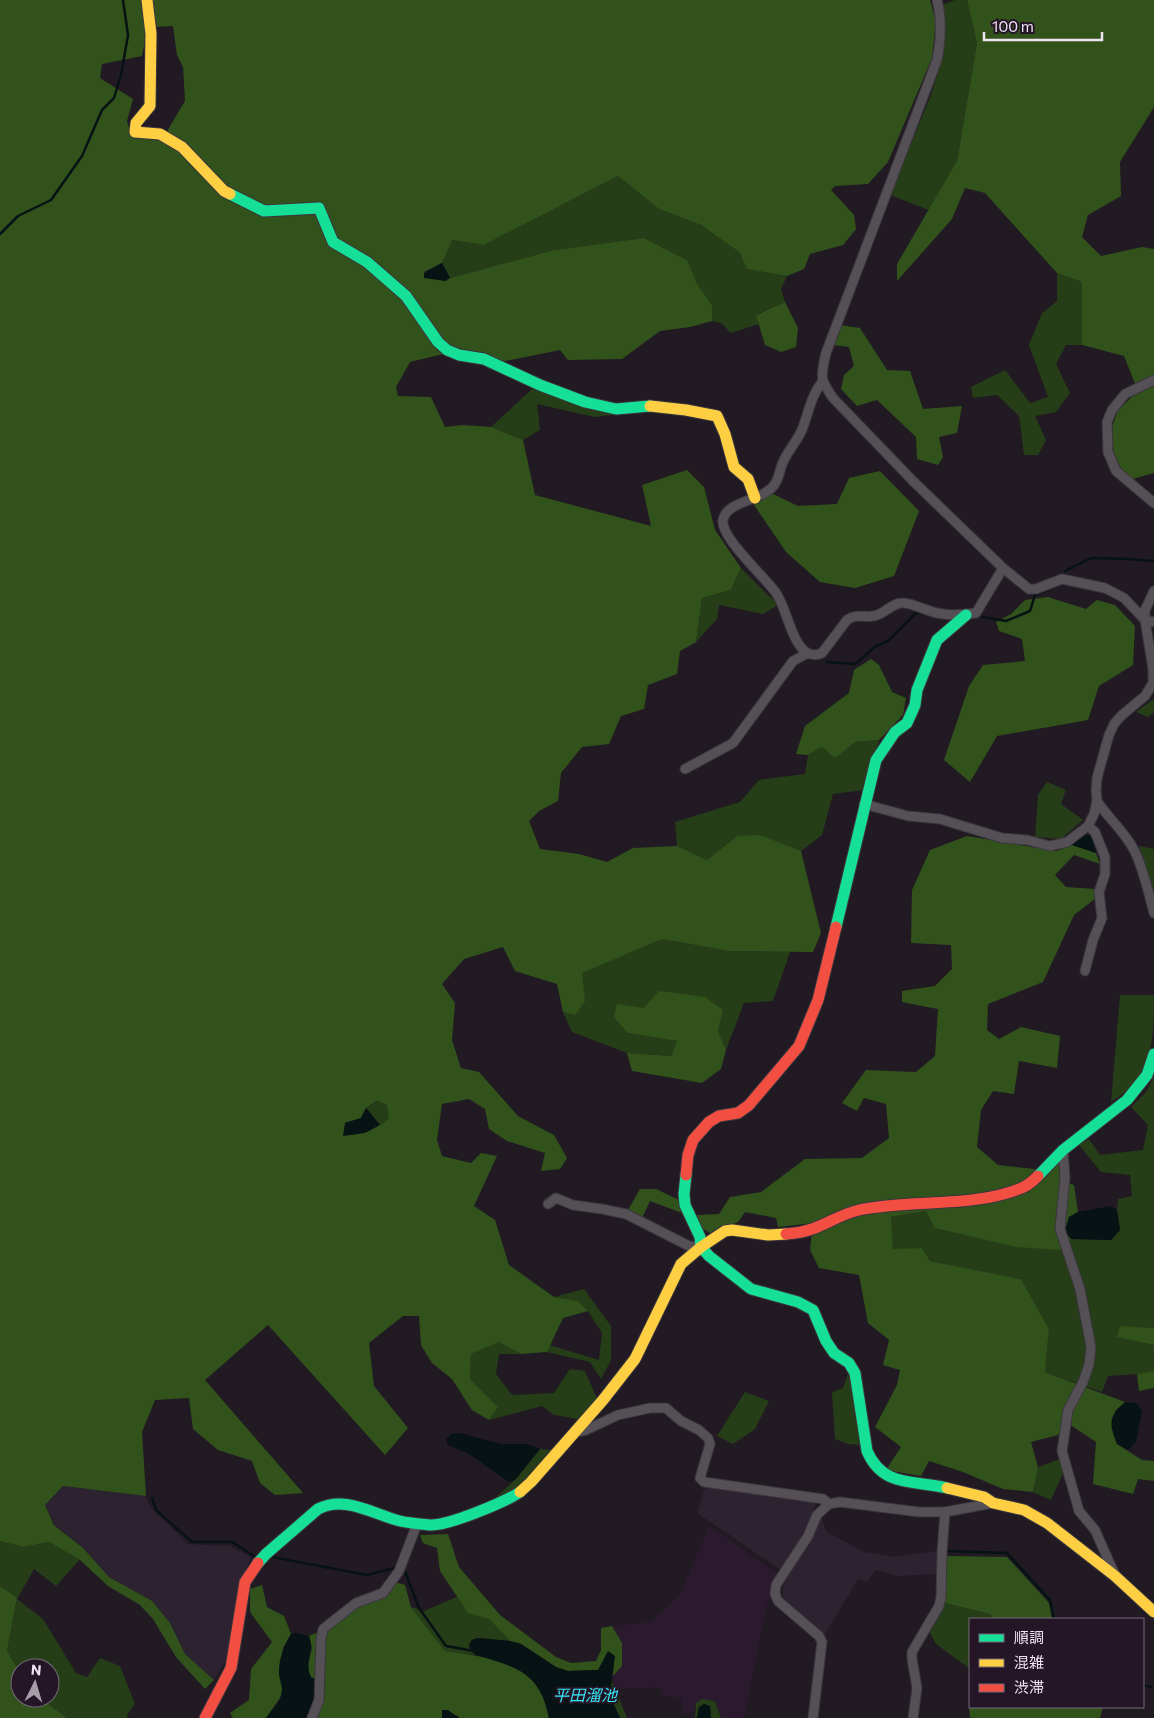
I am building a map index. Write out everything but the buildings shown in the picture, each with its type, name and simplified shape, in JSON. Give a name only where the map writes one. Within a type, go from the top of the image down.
[{"type":"street","points":[[147,0],[151,34],[150,106],[136,123],[135,132],[160,134],[182,147],[224,191],[264,211],[319,208],[333,242],[368,262],[406,296],[438,342],[447,350],[484,359],[540,385],[585,402],[616,409],[646,406],[686,410],[717,416],[725,434],[734,467],[748,479],[755,498]]},
{"type":"street","points":[[937,0],[940,21],[940,45],[937,60],[826,353],[821,374],[822,382],[833,398],[906,474],[1003,568],[1029,589],[1036,589],[1062,579],[1105,588],[1124,598],[1150,621]]},
{"type":"street","points":[[1154,380],[1125,394],[1112,410],[1107,422],[1108,452],[1116,471],[1154,503]]},
{"type":"street","points":[[822,382],[814,392],[803,430],[784,460],[776,482],[769,491],[732,508],[726,513],[723,528],[728,538],[771,585],[783,603],[796,638],[808,653],[816,655],[822,653],[847,620],[853,616],[870,617],[880,615],[893,605],[902,602],[914,604],[931,612],[966,615],[976,613],[1003,568]]},
{"type":"street","points":[[864,804],[908,816],[940,819],[1002,838],[1027,840],[1050,846],[1067,842],[1088,826],[1094,814],[1097,801],[1098,778],[1109,735],[1122,715],[1145,696],[1153,683],[1150,621],[1145,610],[1154,591]]},
{"type":"street","points":[[701,1247],[700,1237],[685,1206],[684,1194],[688,1155],[693,1140],[709,1122],[719,1116],[738,1113],[749,1106],[800,1046],[818,1000],[876,760],[895,732],[907,723],[915,705],[917,690],[937,640],[966,615]]},
{"type":"street","points":[[685,769],[733,743],[793,661],[808,653]]},
{"type":"street","points":[[1097,801],[1135,851],[1153,907]]},
{"type":"street","points":[[1085,970],[1093,940],[1102,918],[1099,892],[1105,874],[1105,857],[1095,832],[1088,826]]},
{"type":"street","points":[[204,1718],[231,1668],[245,1582],[266,1554],[318,1509],[326,1505],[339,1503],[401,1521],[432,1525],[448,1523],[519,1493],[576,1432],[635,1359],[682,1264],[701,1247],[725,1231],[732,1230],[768,1235],[793,1234],[814,1230],[856,1211],[880,1206],[988,1198],[1021,1189],[1037,1177],[1063,1150],[1128,1100],[1147,1075],[1154,1056]]},
{"type":"street","points":[[1063,1150],[1065,1178],[1060,1229],[1080,1290],[1090,1347],[1089,1365],[1083,1382],[1068,1410],[1062,1451],[1079,1511],[1095,1530],[1115,1576]]},
{"type":"street","points":[[548,1204],[556,1198],[573,1205],[602,1208],[626,1214],[689,1246],[701,1247],[732,1275],[751,1288],[798,1302],[813,1310],[826,1341],[834,1352],[849,1363],[855,1373],[868,1451],[872,1463],[883,1474],[899,1481],[943,1487],[984,1497],[993,1503],[1024,1510],[1046,1523],[1115,1576],[1154,1612]]},
{"type":"street","points":[[576,1432],[586,1430],[618,1415],[650,1408],[666,1408],[708,1438],[710,1444],[700,1478],[704,1482],[822,1499],[829,1504]]},
{"type":"street","points":[[814,1718],[822,1642],[819,1636],[778,1601],[775,1594],[776,1585],[808,1536],[817,1515],[829,1504],[840,1502],[919,1512],[945,1512],[993,1503]]},
{"type":"street","points":[[913,1718],[918,1688],[912,1652],[939,1606],[945,1512]]},
{"type":"street","points":[[312,1718],[319,1700],[320,1639],[323,1629],[356,1603],[383,1593],[399,1571],[417,1524]]},
{"type":"shaded area","points":[[706,1485],[817,1501],[804,1534],[781,1570],[697,1513]]},
{"type":"shaded area","points":[[63,1486],[146,1496],[150,1507],[188,1544],[230,1546],[251,1557],[239,1583],[230,1653],[214,1680],[185,1654],[170,1623],[152,1601],[109,1577],[83,1548],[55,1525],[45,1505]]},
{"type":"shaded area","points":[[821,1516],[826,1531],[864,1552],[895,1557],[936,1551],[939,1574],[898,1576],[875,1570],[867,1582],[858,1579],[825,1634],[783,1598],[783,1586]]},
{"type":"shaded area","points":[[709,1526],[777,1573],[766,1608],[744,1718],[721,1718],[715,1701],[696,1703],[695,1712],[682,1713],[681,1698],[662,1695],[659,1687],[616,1689],[611,1678],[622,1666],[622,1643],[612,1626],[651,1622],[680,1595]]},
{"type":"green space","points":[[0,0],[142,0],[147,31],[142,56],[102,64],[100,78],[133,99],[127,121],[131,134],[163,138],[185,101],[183,67],[177,55],[173,26],[154,27],[150,0],[930,0],[936,22],[932,58],[888,162],[868,184],[835,186],[831,190],[854,215],[856,229],[843,245],[810,254],[804,269],[787,276],[747,269],[739,252],[701,225],[659,209],[618,176],[484,245],[452,240],[442,263],[424,272],[445,281],[450,278],[554,250],[644,238],[687,260],[697,284],[712,305],[712,321],[690,327],[660,331],[622,359],[568,360],[560,350],[500,362],[443,354],[410,362],[396,387],[398,396],[431,397],[445,427],[463,425],[491,427],[523,440],[535,495],[651,526],[642,485],[687,470],[704,487],[715,530],[741,568],[731,590],[702,598],[696,642],[680,651],[677,674],[648,685],[644,709],[621,716],[609,744],[582,747],[561,773],[558,801],[539,811],[529,821],[540,849],[579,854],[607,862],[633,848],[677,846],[707,860],[737,836],[760,835],[801,851],[821,933],[813,952],[729,951],[662,939],[582,973],[585,1001],[575,1015],[563,1012],[557,984],[515,971],[503,947],[464,959],[442,984],[455,1003],[452,1040],[461,1068],[479,1072],[518,1116],[554,1135],[567,1158],[560,1169],[541,1171],[545,1153],[507,1141],[489,1129],[485,1109],[469,1099],[442,1104],[437,1140],[442,1156],[471,1163],[481,1153],[497,1156],[474,1206],[495,1220],[509,1265],[554,1297],[578,1301],[588,1311],[563,1318],[547,1352],[521,1354],[499,1342],[471,1354],[470,1379],[498,1407],[489,1420],[472,1410],[452,1379],[432,1363],[421,1345],[419,1316],[403,1316],[369,1343],[374,1386],[408,1428],[385,1455],[268,1325],[205,1380],[303,1493],[275,1495],[260,1483],[252,1461],[218,1450],[193,1429],[189,1398],[155,1400],[142,1432],[146,1496],[63,1486],[45,1505],[54,1525],[83,1548],[109,1577],[152,1601],[170,1623],[185,1654],[214,1680],[205,1689],[176,1657],[153,1619],[140,1605],[108,1586],[79,1559],[49,1542],[23,1547],[0,1541]],"holes":[[[377,1101],[387,1105],[389,1119],[380,1125],[345,1123],[361,1118],[366,1108]]]},
{"type":"green space","points":[[955,0],[967,0],[977,43],[957,161],[929,210],[890,195],[931,95],[943,54],[942,5]]},
{"type":"green space","points":[[967,0],[1154,0],[1154,107],[1120,162],[1121,196],[1088,215],[1082,237],[1101,256],[1142,247],[1154,249],[1154,473],[1129,480],[1114,457],[1112,427],[1118,410],[1138,391],[1124,356],[1082,345],[1082,282],[1057,273],[985,193],[965,188],[952,219],[897,281],[897,264],[957,161],[977,43]]},
{"type":"green space","points":[[618,176],[659,209],[701,225],[739,252],[747,269],[787,276],[781,289],[785,302],[757,314],[759,324],[731,333],[721,323],[712,321],[712,305],[696,284],[687,260],[644,238],[554,250],[450,278],[442,263],[452,240],[484,245]]},
{"type":"green space","points":[[1057,273],[1082,282],[1082,345],[1066,345],[1056,364],[1070,393],[1056,412],[1035,416],[1046,440],[1038,455],[1024,455],[1019,416],[997,395],[973,398],[971,387],[1005,370],[1030,403],[1048,397],[1029,345],[1042,313],[1057,301]]},
{"type":"green space","points":[[785,302],[798,328],[796,347],[781,352],[765,345],[756,315]]},
{"type":"green space","points":[[840,325],[860,328],[887,370],[910,371],[923,409],[962,406],[957,433],[939,437],[943,457],[938,465],[917,459],[916,437],[877,400],[857,406],[841,389],[844,375],[854,366],[849,347],[834,345]]},
{"type":"green space","points":[[532,389],[582,406],[620,414],[595,417],[537,404],[540,430],[523,440],[491,427]]},
{"type":"green space","points":[[880,471],[919,511],[894,576],[855,588],[820,582],[786,552],[754,505],[771,493],[798,506],[837,504],[849,478]]},
{"type":"green space","points":[[741,568],[778,605],[763,614],[719,605],[717,619],[696,642],[702,598],[731,590]]},
{"type":"green space","points":[[1048,597],[1086,609],[1097,600],[1115,605],[1135,626],[1133,665],[1099,686],[1088,720],[997,736],[970,782],[944,760],[969,686],[983,665],[1025,661],[1022,639],[999,631],[996,622],[1011,614],[1025,600]]},
{"type":"green space","points":[[871,659],[879,665],[892,692],[906,698],[903,715],[879,740],[855,742],[835,758],[822,747],[808,755],[796,754],[805,726],[849,693],[854,670]]},
{"type":"green space","points":[[1154,699],[1154,712],[1148,717],[1136,712]]},
{"type":"green space","points":[[879,740],[864,790],[833,794],[822,835],[801,851],[760,836],[737,836],[707,860],[677,846],[675,822],[740,802],[759,780],[805,774],[808,755],[822,747],[835,757],[855,742]]},
{"type":"green space","points":[[1047,782],[1066,790],[1061,804],[1083,820],[1061,839],[1035,837],[1038,795]]},
{"type":"green space","points":[[967,836],[1056,851],[1072,845],[1096,853],[1100,864],[1074,855],[1055,875],[1066,887],[1094,889],[1096,898],[1074,915],[1043,982],[988,1004],[987,1030],[999,1039],[1021,1027],[1060,1036],[1057,1068],[1019,1061],[1014,1094],[993,1091],[981,1110],[977,1147],[998,1165],[1034,1169],[1045,1175],[1060,1161],[1061,1180],[1074,1185],[1078,1212],[1069,1217],[1065,1231],[1071,1239],[1060,1250],[1017,1247],[935,1228],[926,1211],[891,1217],[893,1249],[922,1248],[930,1261],[1021,1279],[1049,1329],[1045,1372],[1125,1402],[1115,1411],[1117,1444],[1142,1460],[1154,1461],[1154,1481],[1138,1479],[1133,1494],[1093,1484],[1096,1442],[1066,1422],[1058,1435],[1031,1442],[1038,1467],[1033,1492],[1003,1489],[963,1472],[929,1461],[921,1476],[886,1470],[901,1447],[875,1427],[897,1385],[900,1370],[883,1365],[889,1340],[868,1323],[859,1275],[819,1268],[810,1250],[813,1223],[778,1227],[776,1218],[745,1212],[738,1222],[710,1233],[702,1228],[697,1215],[719,1214],[730,1197],[761,1192],[805,1159],[862,1158],[889,1138],[886,1104],[864,1098],[857,1111],[842,1103],[866,1070],[916,1072],[935,1056],[938,1009],[902,1002],[902,991],[935,986],[952,969],[951,945],[911,943],[912,890],[930,850]]},
{"type":"green space","points":[[1139,846],[1154,849],[1154,893]]},
{"type":"green space","points":[[662,939],[729,951],[790,952],[773,1001],[744,1003],[726,1050],[718,1031],[723,1010],[628,1033],[677,1041],[671,1056],[627,1053],[572,1032],[563,1012],[575,1015],[581,973]]},
{"type":"green space","points":[[659,991],[705,997],[723,1010],[718,1031],[726,1050],[721,1069],[702,1083],[632,1071],[627,1053],[671,1056],[677,1041],[628,1033],[614,1017],[617,1004],[644,1008]]},
{"type":"green space","points":[[1120,995],[1154,995],[1153,1031],[1149,1055],[1140,1076],[1128,1090],[1111,1102]]},
{"type":"green space","points":[[1154,1076],[1154,1328],[1120,1327],[1118,1337],[1154,1345],[1154,1371],[1108,1376],[1102,1392],[1045,1372],[1049,1329],[1021,1279],[930,1261],[922,1248],[893,1250],[891,1217],[926,1211],[1059,1250],[1071,1239],[1111,1240],[1120,1230],[1117,1210],[1118,1199],[1132,1196],[1130,1175],[1101,1172],[1079,1145],[1089,1139],[1100,1155],[1143,1150],[1148,1125],[1131,1107],[1147,1091]]},
{"type":"green space","points":[[378,1101],[387,1105],[390,1119],[380,1125],[366,1108]]},
{"type":"green space","points":[[640,1189],[656,1189],[679,1200],[682,1213],[650,1201],[642,1218],[628,1210]]},
{"type":"green space","points":[[584,1289],[611,1326],[611,1360],[601,1379],[590,1362],[547,1352],[549,1345],[599,1360],[602,1333],[588,1311],[578,1301],[554,1297]]},
{"type":"green space","points":[[1120,1326],[1154,1328],[1154,1345],[1117,1337]]},
{"type":"green space","points":[[499,1341],[521,1354],[499,1354],[496,1374],[512,1395],[554,1393],[570,1369],[585,1371],[597,1399],[578,1419],[554,1415],[542,1406],[489,1420],[498,1407],[470,1379],[471,1354]]},
{"type":"green space","points":[[849,1371],[862,1445],[848,1444],[835,1439],[832,1392],[843,1388]]},
{"type":"green space","points":[[1154,1371],[1154,1388],[1139,1391],[1137,1374]]},
{"type":"green space","points":[[745,1392],[769,1401],[755,1429],[733,1444],[717,1436]]},
{"type":"green space","points":[[540,1449],[554,1450],[521,1486],[493,1500],[515,1480]]},
{"type":"green space","points":[[1060,1459],[1064,1471],[1051,1500],[1033,1492],[1038,1467]]},
{"type":"green space","points":[[448,1534],[459,1567],[500,1615],[556,1657],[571,1663],[596,1661],[601,1650],[601,1628],[612,1626],[622,1643],[622,1666],[611,1678],[615,1656],[598,1670],[568,1671],[556,1667],[521,1644],[510,1641],[489,1619],[468,1613],[440,1571],[437,1548],[423,1543],[420,1535]]},
{"type":"green space","points":[[0,1541],[23,1547],[49,1542],[80,1559],[56,1586],[34,1569],[17,1599],[0,1586]]},
{"type":"green space","points":[[947,1556],[1007,1557],[1049,1603],[1052,1618],[993,1618],[990,1614],[945,1603]]},
{"type":"green space","points":[[395,1582],[405,1585],[411,1607],[445,1651],[493,1660],[506,1664],[527,1675],[540,1690],[549,1718],[459,1718],[442,1710],[442,1718],[306,1718],[310,1711],[311,1677],[307,1669],[312,1648],[309,1636],[326,1629]]},
{"type":"green space","points":[[262,1585],[267,1607],[284,1616],[291,1634],[283,1648],[279,1674],[283,1686],[280,1698],[266,1718],[233,1718],[230,1713],[249,1700],[251,1669],[272,1642],[250,1612],[250,1589]]},
{"type":"green space","points":[[0,1586],[17,1598],[7,1651],[11,1658],[10,1708],[54,1708],[67,1718],[0,1718]]},
{"type":"green space","points":[[457,1597],[468,1612],[489,1619],[510,1641],[478,1638],[472,1640],[469,1645],[471,1651],[476,1655],[445,1651],[411,1607],[424,1611]]},
{"type":"green space","points":[[17,1599],[43,1619],[76,1673],[87,1677],[100,1658],[120,1666],[135,1704],[127,1715],[128,1718],[67,1718],[54,1708],[60,1708],[60,1658],[11,1658],[7,1651]]},
{"type":"green space","points":[[945,1603],[990,1614],[993,1618],[969,1618],[969,1668],[936,1644],[930,1633]]},
{"type":"green space","points":[[611,1678],[627,1718],[620,1718],[610,1696]]},
{"type":"green space","points":[[702,1699],[715,1701],[721,1718],[711,1718],[710,1706],[699,1707],[697,1718],[695,1718],[696,1703]]},
{"type":"green space","points":[[969,1708],[1103,1708],[1100,1718],[970,1718]]},
{"type":"water","points":[[442,263],[450,278],[445,281],[424,278],[424,273]]},
{"type":"water","points":[[1084,834],[1092,836],[1096,853],[1072,845]]},
{"type":"water","points":[[366,1108],[380,1125],[365,1133],[343,1136],[345,1123],[361,1118]]},
{"type":"water","points":[[1111,1206],[1117,1210],[1120,1230],[1111,1240],[1071,1239],[1065,1231],[1069,1217],[1078,1212]]},
{"type":"water","points":[[1125,1402],[1136,1403],[1142,1411],[1136,1442],[1128,1450],[1117,1444],[1112,1431],[1112,1421],[1115,1412]]},
{"type":"water","points":[[460,1433],[501,1444],[527,1444],[540,1449],[515,1480],[509,1482],[469,1454],[448,1445],[446,1440],[451,1434]]},
{"type":"water","points":[[291,1634],[309,1636],[311,1647],[309,1671],[311,1677],[315,1679],[316,1697],[306,1718],[266,1718],[279,1701],[281,1695],[282,1688],[279,1672],[282,1652]]},
{"type":"water","name":"平田溜池","points":[[478,1638],[521,1644],[556,1667],[568,1671],[598,1670],[608,1651],[615,1656],[610,1696],[620,1718],[549,1718],[539,1690],[524,1674],[503,1663],[476,1655],[471,1651],[469,1645],[472,1640]]},
{"type":"water","points":[[704,1704],[710,1706],[711,1718],[697,1718],[699,1707]]},
{"type":"water","points":[[442,1710],[448,1710],[459,1718],[442,1718]]},
{"type":"waterway","points":[[0,234],[18,216],[51,200],[82,156],[102,110],[114,98],[121,75],[128,35],[123,0]]},
{"type":"waterway","points":[[1065,571],[1091,558],[1154,561]]},
{"type":"waterway","points":[[983,617],[1006,621],[1030,611],[1035,595],[1049,589]]},
{"type":"waterway","points":[[827,662],[855,664],[876,646],[888,641],[917,612],[937,617]]},
{"type":"waterway","points":[[152,1498],[156,1510],[192,1542],[232,1542],[254,1556]]},
{"type":"waterway","points":[[946,1551],[1007,1553],[1050,1600],[1054,1618]]},
{"type":"waterway","points":[[272,1557],[367,1575],[394,1568]]},
{"type":"waterway","points":[[405,1572],[419,1608],[446,1646],[474,1651]]},
{"type":"waterway","points":[[1144,1685],[1151,1687]]},
{"type":"traffic: fast","points":[[230,194],[264,211],[319,208],[333,242],[367,262],[406,296],[438,342],[447,350],[459,355],[484,359],[540,385],[585,402],[616,409],[650,406]]},
{"type":"traffic: fast","points":[[836,927],[876,760],[895,732],[907,723],[915,705],[917,690],[937,640],[966,615]]},
{"type":"traffic: fast","points":[[1038,1176],[1063,1150],[1127,1100],[1147,1075],[1154,1054]]},
{"type":"traffic: fast","points":[[686,1175],[685,1205],[700,1237],[701,1247],[709,1256],[751,1289],[798,1302],[813,1310],[826,1341],[834,1353],[849,1363],[855,1373],[867,1451],[874,1463],[891,1477],[911,1483],[947,1488]]},
{"type":"traffic: fast","points":[[258,1563],[318,1509],[328,1505],[349,1505],[400,1521],[430,1525],[450,1522],[476,1513],[520,1492]]},
{"type":"traffic: slow","points":[[147,0],[151,34],[150,106],[136,123],[135,132],[160,134],[182,147],[224,191],[230,194]]},
{"type":"traffic: slow","points":[[650,406],[717,416],[725,434],[734,467],[748,479],[755,498]]},
{"type":"traffic: slow","points":[[520,1492],[603,1400],[635,1359],[681,1264],[701,1247],[725,1231],[732,1230],[768,1235],[786,1234]]},
{"type":"traffic: slow","points":[[947,1488],[984,1497],[993,1503],[1024,1510],[1047,1523],[1115,1576],[1154,1612]]},
{"type":"traffic: jam","points":[[686,1175],[688,1155],[693,1140],[709,1122],[719,1116],[738,1113],[749,1105],[799,1046],[818,1000],[836,927]]},
{"type":"traffic: jam","points":[[786,1234],[807,1231],[859,1210],[981,1199],[1000,1195],[1024,1187],[1038,1176]]},
{"type":"traffic: jam","points":[[205,1718],[231,1668],[245,1582],[258,1563]]}]
